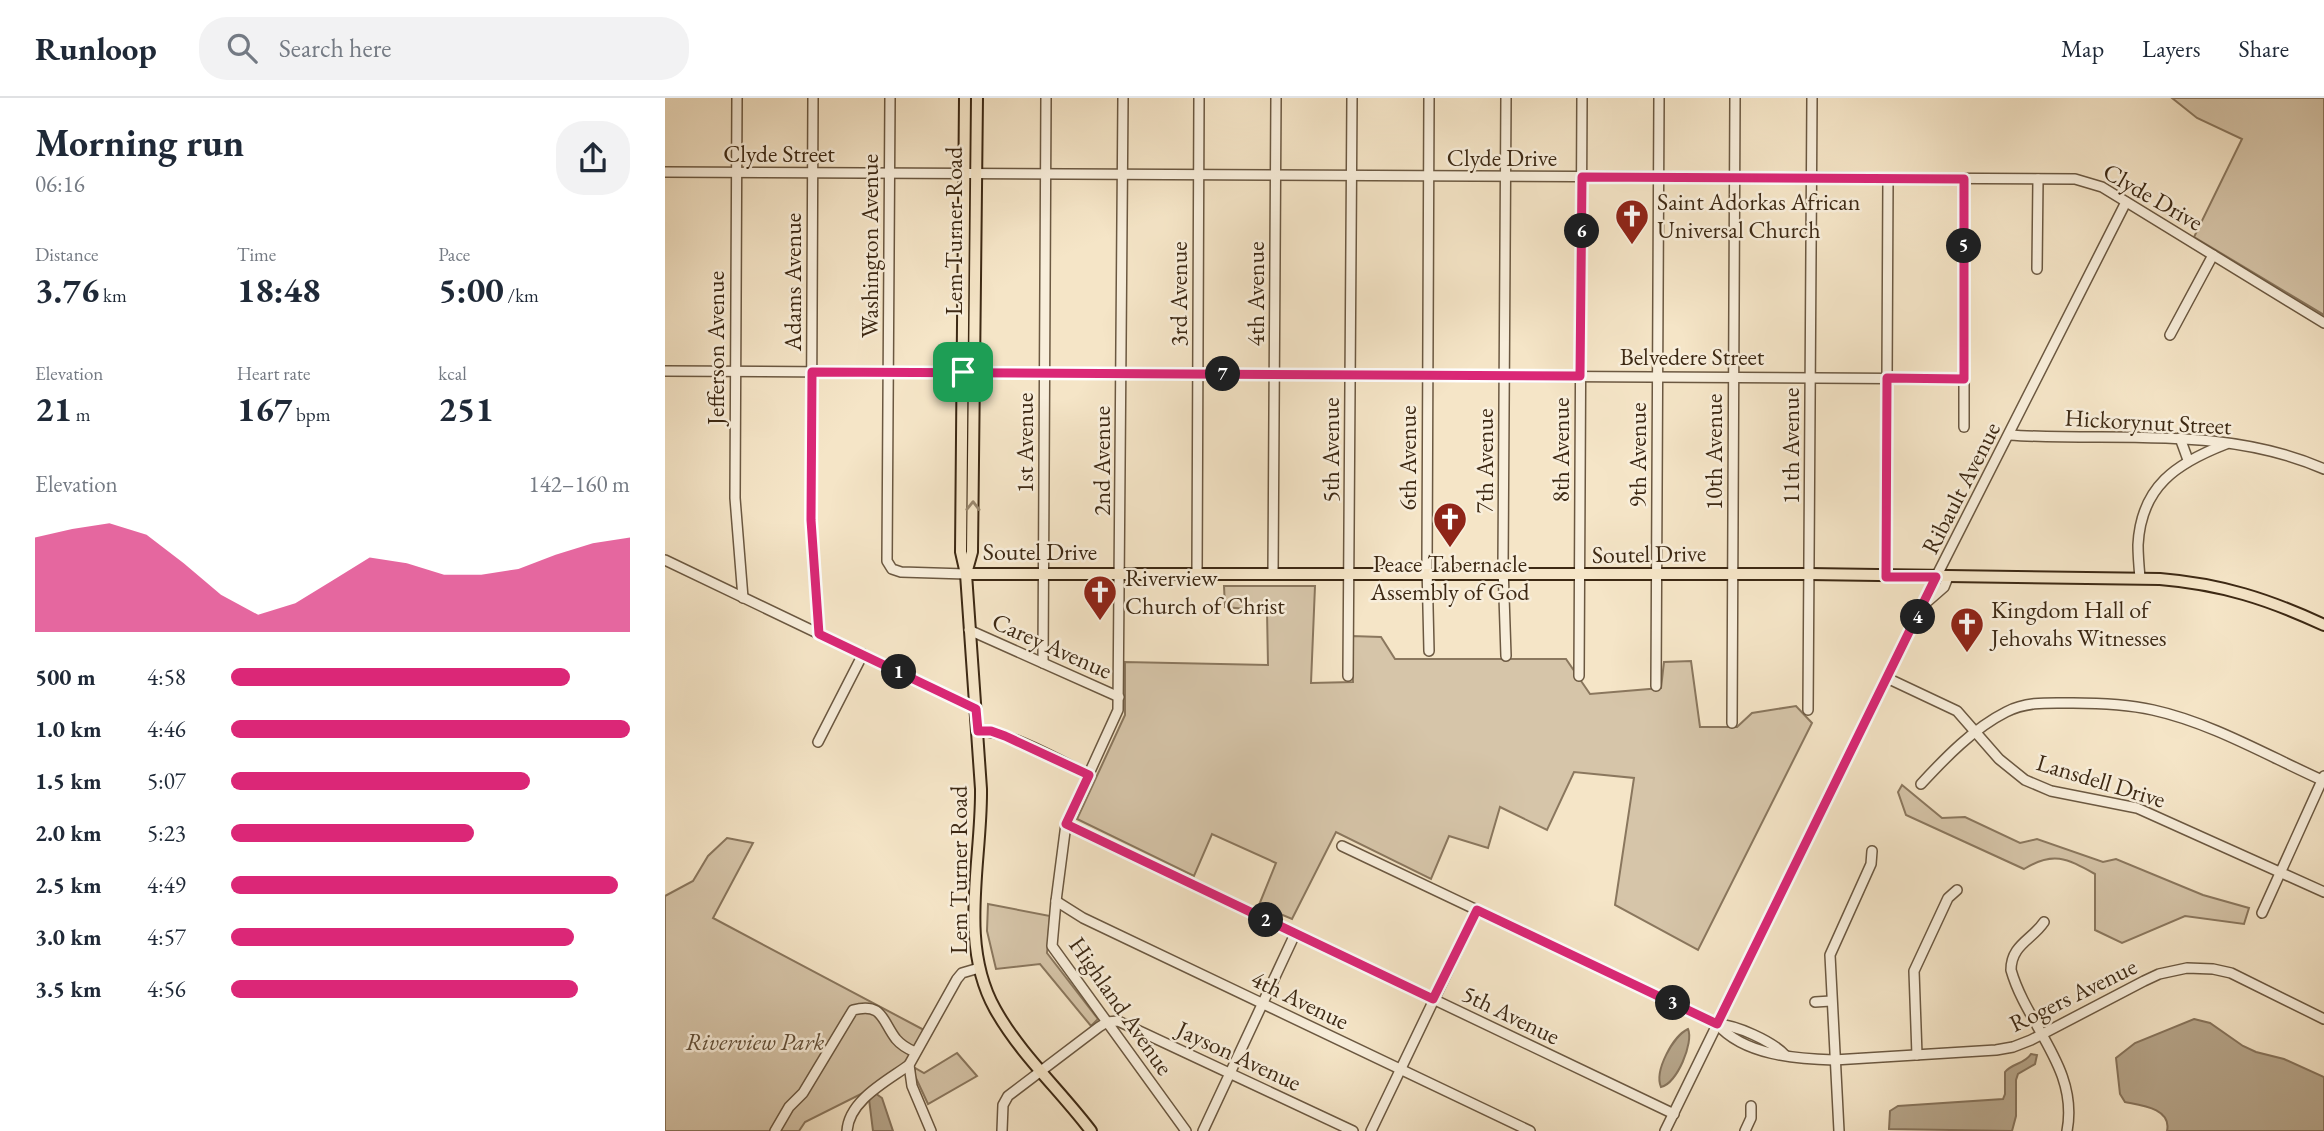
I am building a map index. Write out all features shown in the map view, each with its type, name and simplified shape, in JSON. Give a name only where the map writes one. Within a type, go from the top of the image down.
[{"type":"main road","name":"Lem Turner Road","points":[[965,98],[970,174],[969,372],[961,552],[966,573],[978,731],[981,821],[975,928],[979,968],[996,1010],[1091,1131]]},
{"type":"main road","name":"Lem Turner Road","points":[[970,174],[977,98]]},
{"type":"main road","name":"Soutel Drive","points":[[966,573],[1655,573],[2140,578],[2198,582],[2233,590],[2282,606],[2324,625]]},
{"type":"street","name":"Jefferson Avenue","points":[[737,98],[735,498],[743,598]]},
{"type":"street","name":"Adams Avenue","points":[[813,98],[811,520],[819,634]]},
{"type":"street","name":"Washington Avenue","points":[[890,98],[889,565],[901,572],[966,573]]},
{"type":"street","name":"1st Avenue","points":[[1043,663],[1046,98]]},
{"type":"street","name":"2nd Avenue","points":[[1119,697],[1123,98]]},
{"type":"street","name":"3rd Avenue","points":[[1197,573],[1199,98]]},
{"type":"street","name":"4th Avenue","points":[[1273,574],[1276,98]]},
{"type":"street","name":"5th Avenue","points":[[1348,676],[1352,98]]},
{"type":"street","name":"6th Avenue","points":[[1429,98],[1429,651]]},
{"type":"street","name":"7th Avenue","points":[[1506,98],[1506,656]]},
{"type":"street","name":"8th Avenue","points":[[1579,676],[1582,98]]},
{"type":"street","name":"9th Avenue","points":[[1656,685],[1659,98]]},
{"type":"street","name":"10th Avenue","points":[[1733,723],[1735,98]]},
{"type":"street","name":"11th Avenue","points":[[1808,710],[1812,98]]},
{"type":"street","name":"Clyde Street","points":[[665,172],[970,174]]},
{"type":"street","name":"Clyde Drive","points":[[970,174],[2085,180],[2102,187],[2324,323]]},
{"type":"street","points":[[1886,577],[1888,178]]},
{"type":"street","points":[[1964,179],[1964,428]]},
{"type":"street","points":[[2038,179],[2038,269]]},
{"type":"street","name":"Ribault Avenue","points":[[1665,1131],[1936,577],[2126,202]]},
{"type":"street","points":[[2170,335],[2213,255]]},
{"type":"street","name":"Belvedere Street","points":[[665,371],[1964,379]]},
{"type":"street","name":"Hickorynut Street","points":[[2009,435],[2180,438],[2228,443],[2267,450],[2324,470]]},
{"type":"street","points":[[2180,438],[2187,460]]},
{"type":"street","points":[[2140,578],[2138,546],[2144,514],[2151,498],[2170,473],[2187,460],[2228,443]]},
{"type":"street","points":[[665,560],[976,709]]},
{"type":"street","points":[[1924,604],[1944,587],[1948,578]]},
{"type":"street","name":"Carey Avenue","points":[[969,629],[1119,697]]},
{"type":"street","points":[[818,742],[863,654]]},
{"type":"street","name":"Lansdell Drive","points":[[1887,678],[1957,711],[1999,760],[2013,772],[2040,787],[2137,808],[2324,892]]},
{"type":"street","name":"Highland Avenue","points":[[1119,697],[1115,721],[1066,824],[1052,946],[1186,1131]]},
{"type":"street","points":[[1921,784],[1938,765],[1976,733],[2005,713],[2027,704],[2129,705],[2197,723],[2323,779],[2262,913]]},
{"type":"street","points":[[978,731],[991,731],[1005,736],[1089,775]]},
{"type":"street","name":"5th Avenue","points":[[1066,824],[1674,1114]]},
{"type":"street","name":"Rogers Avenue","points":[[1342,846],[1717,1024],[1725,1033],[1771,1055],[1834,1060],[2013,1047],[2159,974],[2198,968],[2241,976],[2324,1019]]},
{"type":"street","points":[[1839,1131],[1830,955],[1871,864],[1872,851]]},
{"type":"street","points":[[1917,1055],[1914,971],[1948,898],[1958,890]]},
{"type":"street","name":"4th Avenue","points":[[1056,901],[1083,918],[1530,1131]]},
{"type":"street","points":[[1371,1131],[1477,910]]},
{"type":"street","points":[[2043,922],[2036,933],[2018,947],[2011,962],[2013,977],[2062,1072],[2070,1105],[2067,1131]]},
{"type":"street","points":[[1203,1131],[1295,934]]},
{"type":"street","points":[[847,1131],[850,1118],[871,1093],[909,1065],[962,973],[979,968]]},
{"type":"street","points":[[1815,1002],[1831,1001]]},
{"type":"street","points":[[775,1131],[789,1107],[803,1093],[846,1017],[853,1010],[872,1009],[883,1016],[895,1038],[915,1052]]},
{"type":"street","points":[[1002,1131],[1003,1105],[1008,1096],[1107,1022]]},
{"type":"street","name":"Jayson Avenue","points":[[1107,1022],[1123,1022],[1353,1131]]},
{"type":"street","points":[[909,1065],[912,1086],[931,1131]]},
{"type":"street","points":[[1745,1131],[1751,1118],[1751,1106]]},
{"type":"green space","points":[[2172,98],[2324,98],[2324,315],[2194,237],[2242,139],[2197,118]]},
{"type":"green space","points":[[1224,586],[1315,586],[1311,683],[1353,682],[1352,636],[1381,637],[1395,659],[1566,659],[1590,694],[1661,688],[1664,662],[1691,661],[1700,727],[1737,727],[1752,713],[1796,706],[1812,723],[1698,950],[1615,905],[1634,778],[1574,772],[1547,830],[1500,807],[1488,848],[1449,836],[1431,879],[1336,832],[1292,919],[1259,905],[1276,863],[1212,834],[1194,876],[1077,819],[1125,715],[1125,662],[1268,665],[1267,611],[1225,607]]},
{"type":"green space","points":[[1902,785],[1942,818],[1965,817],[2020,843],[2037,839],[2103,862],[2116,859],[2203,895],[2249,908],[2244,924],[2185,916],[2122,943],[2095,930],[2095,874],[2076,864],[2052,858],[2024,869],[1906,815],[1898,792]]},
{"type":"green space","name":"Riverview Park","points":[[727,838],[753,843],[713,918],[924,1030],[899,1075],[805,1122],[799,1131],[665,1131],[665,896],[693,881],[708,856]]},
{"type":"green space","points":[[988,904],[1050,916],[1047,953],[1098,1019],[1091,1026],[1040,964],[996,969],[987,931]]},
{"type":"green space","points":[[957,1053],[977,1076],[928,1104],[915,1076],[915,1068],[924,1073]]},
{"type":"shaded area","points":[[2194,1019],[2210,1023],[2256,1052],[2284,1059],[2324,1077],[2324,1131],[2167,1131],[2165,1117],[2160,1113],[2146,1106],[2125,1102],[2120,1094],[2116,1058],[2135,1043]]},
{"type":"shaded area","points":[[1688,1029],[1689,1043],[1683,1062],[1673,1078],[1661,1087],[1660,1072],[1666,1055],[1676,1039]]},
{"type":"shaded area","points":[[2031,1054],[2037,1055],[2035,1064],[2018,1074],[2016,1080],[2016,1116],[2012,1131],[1889,1129],[1890,1111],[1898,1106],[2003,1099],[2005,1072]]},
{"type":"shaded area","points":[[875,1093],[882,1098],[893,1131],[873,1131],[869,1099]]},
{"type":"place","name":"Saint Adorkas African Universal Church","points":[[1632,246]]},
{"type":"place","name":"Peace Tabernacle Assembly of God","points":[[1450,549]]},
{"type":"place","name":"Riverview Church of Christ","points":[[1100,622]]},
{"type":"place","name":"Kingdom Hall of Jehovahs Witnesses","points":[[1967,654]]},
{"type":"route","points":[[1582,177],[1964,179],[1964,379],[1887,378],[1886,577],[1936,577],[1717,1024],[1477,910],[1433,999],[1066,824],[1089,775],[1016,740],[991,731],[978,731],[976,709],[819,634],[811,520],[812,372],[963,372],[1580,376],[1582,177]]}]
